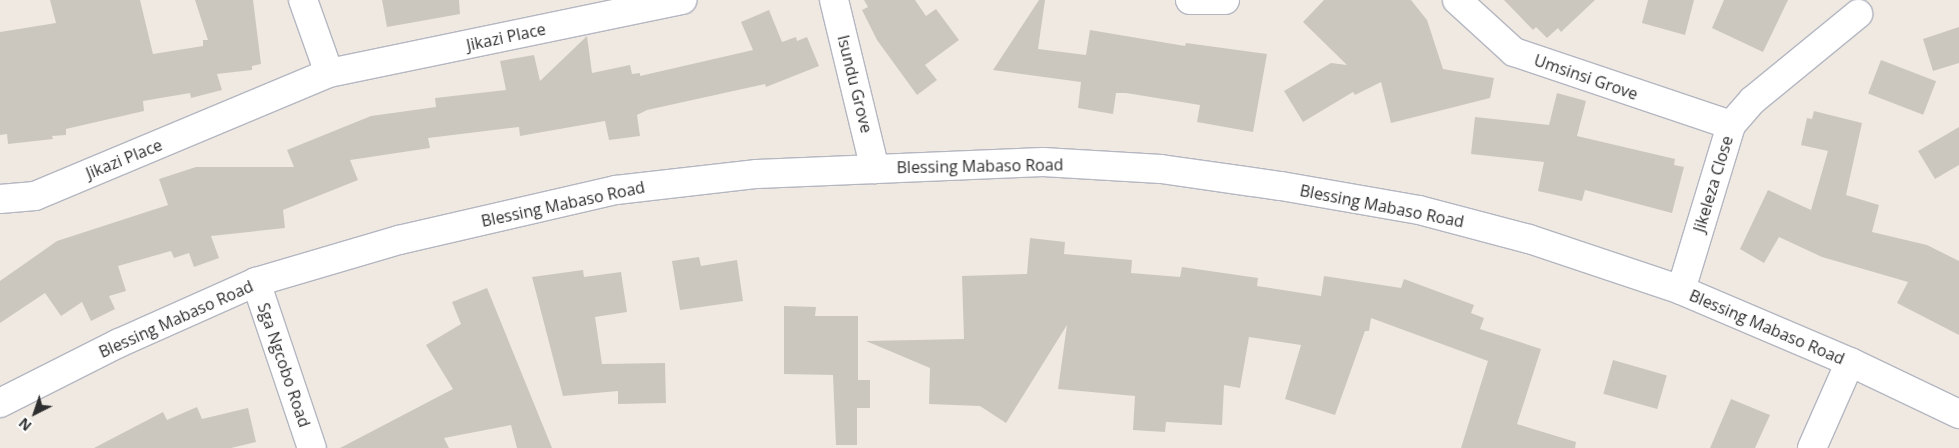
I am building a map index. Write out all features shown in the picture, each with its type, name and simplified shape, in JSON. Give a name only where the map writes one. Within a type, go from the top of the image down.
[{"type":"street","points":[[303,0],[329,74]]},
{"type":"street","name":"Jikazi Place","points":[[0,199],[34,196],[329,74],[682,0]]},
{"type":"street","name":"Isundu Grove","points":[[834,0],[875,168]]},
{"type":"street","points":[[1190,0],[1225,0]]},
{"type":"street","name":"Umsinsi Grove","points":[[1457,0],[1514,52],[1731,125]]},
{"type":"street","name":"Jikeleza Close","points":[[1681,290],[1731,125],[1753,100],[1858,14]]},
{"type":"street","name":"Blessing Mabaso Road","points":[[0,403],[119,343],[256,282],[399,240],[616,190],[756,174],[1043,162],[1161,169],[1280,186],[1419,210],[1529,239],[1681,290],[1850,362],[1959,414]]},
{"type":"street","name":"Sga Ngcobo Road","points":[[256,282],[312,448]]},
{"type":"street","points":[[1812,448],[1850,362]]},
{"type":"building","points":[[50,0],[140,0],[153,54],[203,46],[203,40],[208,40],[195,0],[253,0],[261,64],[252,66],[252,70],[217,74],[222,90],[191,98],[190,93],[143,101],[144,111],[66,129],[66,135],[52,136],[53,139],[8,144],[7,134],[0,135],[0,32],[56,23]]},
{"type":"building","points":[[382,0],[459,0],[460,14],[387,27]]},
{"type":"building","points":[[864,0],[915,0],[926,16],[936,9],[959,40],[925,65],[937,80],[917,95],[877,40],[862,10],[868,7]]},
{"type":"building","points":[[1039,0],[1045,0],[1038,49],[1086,55],[1090,30],[1185,46],[1186,43],[1267,54],[1253,132],[1197,122],[1200,105],[1126,93],[1116,93],[1113,114],[1078,108],[1081,82],[993,70]]},
{"type":"building","points":[[1324,0],[1411,0],[1427,20],[1443,69],[1494,78],[1490,98],[1391,123],[1381,82],[1355,95],[1353,92],[1303,122],[1284,91],[1331,63],[1347,65],[1303,22]]},
{"type":"building","points":[[1504,0],[1595,0],[1561,32],[1558,28],[1547,38],[1536,27],[1533,30]]},
{"type":"building","points":[[1648,0],[1694,0],[1685,35],[1642,23]]},
{"type":"building","points":[[1724,0],[1788,0],[1763,52],[1712,28]]},
{"type":"building","points":[[769,10],[782,42],[796,37],[797,41],[807,37],[819,66],[766,87],[765,84],[647,110],[637,115],[640,136],[609,140],[605,121],[520,136],[519,127],[428,138],[430,148],[350,160],[358,180],[283,210],[285,228],[211,236],[219,258],[194,267],[189,253],[174,258],[171,251],[118,266],[126,291],[109,296],[115,309],[91,321],[82,302],[61,316],[45,293],[0,323],[0,281],[57,241],[168,205],[159,179],[196,167],[294,167],[287,150],[371,116],[436,107],[435,98],[506,90],[500,61],[534,55],[540,81],[587,36],[592,73],[630,65],[632,74],[640,73],[640,76],[753,50],[741,22]]},
{"type":"building","points":[[1959,27],[1959,63],[1933,71],[1923,39]]},
{"type":"building","points":[[1881,60],[1936,81],[1923,115],[1868,94]]},
{"type":"building","points":[[1557,93],[1586,101],[1577,136],[1675,159],[1674,165],[1684,167],[1672,213],[1585,190],[1582,201],[1538,191],[1544,162],[1471,154],[1475,117],[1549,125]]},
{"type":"building","points":[[1814,111],[1862,123],[1846,195],[1879,205],[1872,232],[1927,245],[1959,261],[1959,335],[1897,303],[1908,282],[1822,257],[1779,237],[1764,263],[1740,249],[1768,190],[1811,210],[1828,151],[1801,145],[1807,118],[1812,119]]},
{"type":"building","points":[[1959,127],[1959,165],[1935,179],[1918,151]]},
{"type":"building","points":[[1030,238],[1065,242],[1064,254],[1132,260],[1131,273],[1180,277],[1182,267],[1258,278],[1257,286],[1321,296],[1324,276],[1401,288],[1404,279],[1474,305],[1471,313],[1484,318],[1480,329],[1541,349],[1517,424],[1576,442],[1575,448],[1461,448],[1488,361],[1371,318],[1369,331],[1365,331],[1335,415],[1285,399],[1301,345],[1249,337],[1240,388],[1224,385],[1222,425],[1166,422],[1165,432],[1133,430],[1135,396],[1058,389],[1067,325],[1006,423],[980,406],[929,404],[930,368],[866,341],[964,339],[962,276],[1027,274]]},
{"type":"building","points":[[699,257],[701,266],[737,260],[743,301],[680,310],[672,261]]},
{"type":"building","points":[[583,270],[584,277],[621,272],[627,312],[595,317],[602,364],[665,363],[666,403],[618,404],[618,391],[563,396],[532,277]]},
{"type":"building","points":[[487,288],[552,448],[517,448],[511,425],[444,438],[449,448],[340,448],[453,389],[426,345],[461,324],[452,302]]},
{"type":"building","points":[[784,306],[816,307],[815,316],[858,316],[858,380],[870,380],[870,408],[857,408],[857,445],[836,445],[833,375],[784,374]]},
{"type":"building","points":[[1613,360],[1667,375],[1657,409],[1603,394]]},
{"type":"building","points":[[1731,399],[1770,415],[1755,448],[1710,448]]},
{"type":"building","points":[[197,407],[202,419],[248,408],[256,442],[231,448],[94,448],[163,412],[167,420]]}]
